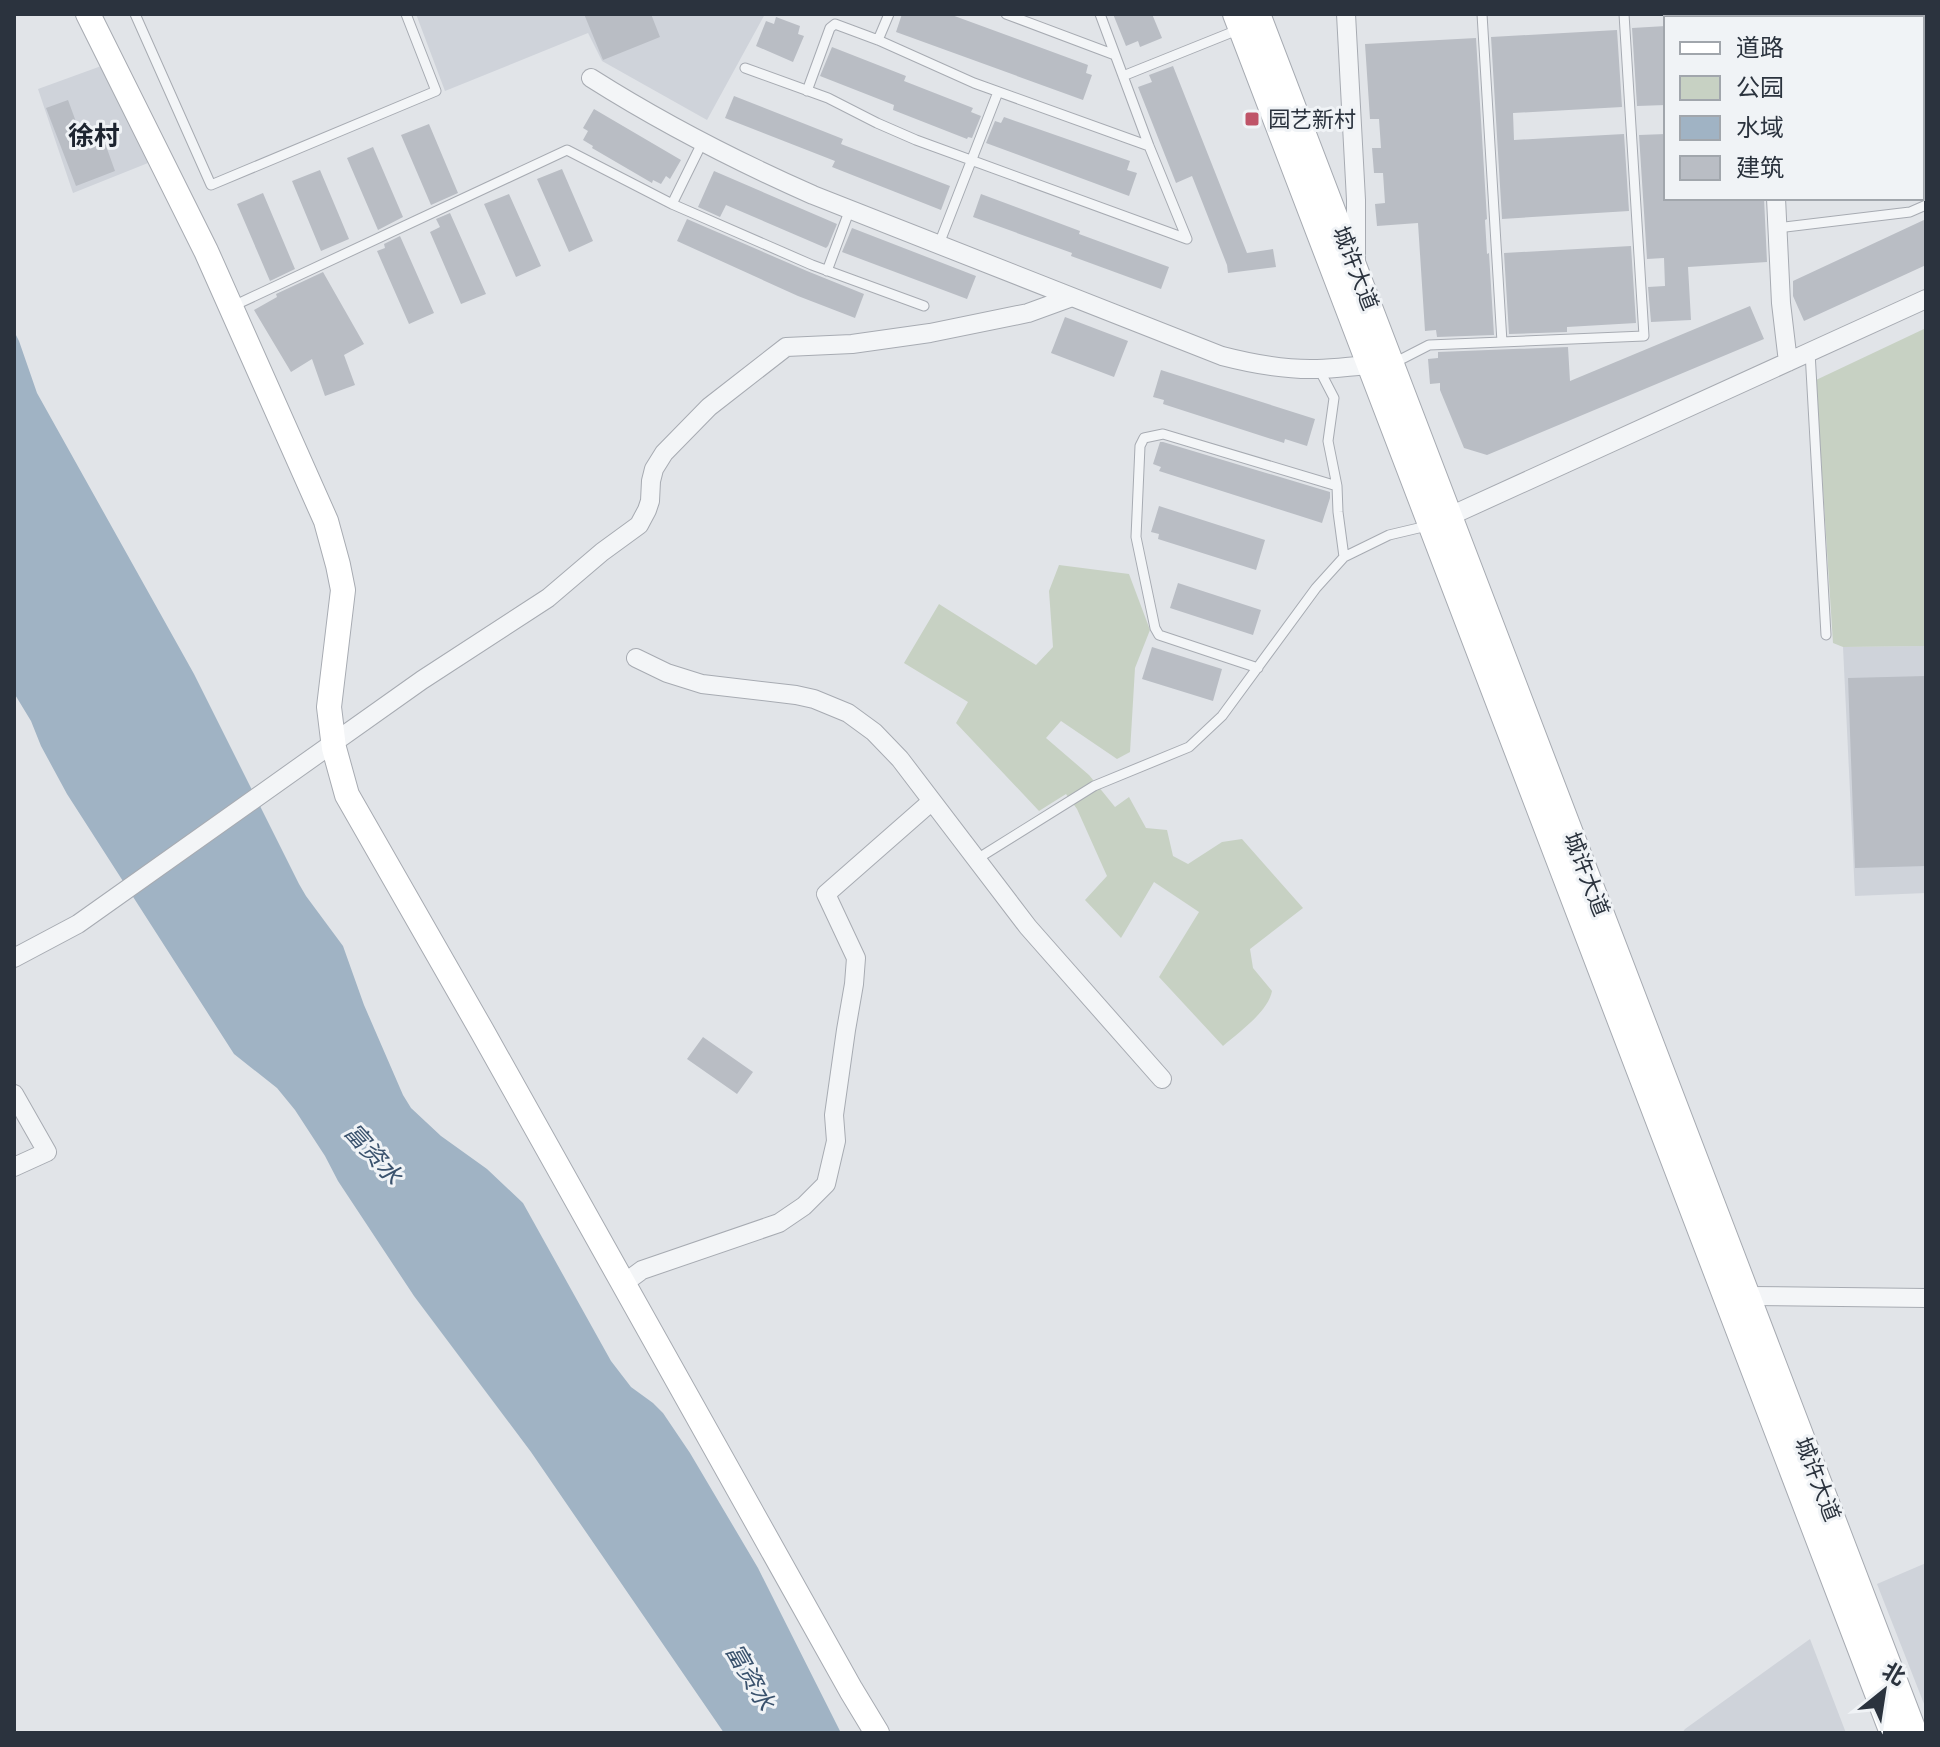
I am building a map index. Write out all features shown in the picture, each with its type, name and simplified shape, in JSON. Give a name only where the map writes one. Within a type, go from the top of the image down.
[{"type":"main road","points":[[88,14],[199,237],[326,521],[343,590],[329,707],[333,743],[347,795],[877,1733]]},
{"type":"main road","name":"城许大道","points":[[1244,19],[1356,268],[1381,364]]},
{"type":"main road","name":"城许大道","points":[[1244,19],[1440,520],[1892,1733]]},
{"type":"main road","name":"城许大道","points":[[1440,520],[1749,1296],[1915,1733]]},
{"type":"street","points":[[1346,14],[1356,200],[1356,268]]},
{"type":"street","points":[[591,78],[702,143],[757,170],[1222,356],[1279,367],[1319,369],[1381,364]]},
{"type":"street","points":[[1776,200],[1781,303],[1788,362]]},
{"type":"street","points":[[14,958],[78,924],[422,680],[548,598],[639,525],[650,501],[654,469],[664,453],[709,407],[786,347],[852,344],[930,333],[1028,313],[1072,297]]},
{"type":"street","points":[[1440,520],[1926,299]]},
{"type":"street","points":[[636,658],[667,673],[702,684],[796,695],[831,705],[862,722],[888,745],[1028,927],[1162,1079]]},
{"type":"street","points":[[623,1284],[642,1270],[779,1223],[804,1206],[826,1184],[836,1141],[834,1115],[856,958],[826,894],[932,801]]},
{"type":"street","points":[[14,1094],[47,1152],[14,1167]]},
{"type":"street","points":[[1749,1296],[1926,1298]]},
{"type":"lane","points":[[135,14],[211,185],[436,91],[406,14]]},
{"type":"lane","points":[[878,40],[889,14]]},
{"type":"lane","points":[[1006,14],[1115,55]]},
{"type":"lane","points":[[745,68],[828,98],[903,134],[1187,239],[1100,14]]},
{"type":"lane","points":[[1482,14],[1502,342]]},
{"type":"lane","points":[[1381,364],[1429,345],[1644,336],[1624,14]]},
{"type":"lane","points":[[1123,76],[1244,19]]},
{"type":"lane","points":[[807,91],[830,28],[835,24],[974,83],[1149,146]]},
{"type":"lane","points":[[939,244],[998,92]]},
{"type":"lane","points":[[672,204],[702,143]]},
{"type":"lane","points":[[231,307],[567,150],[672,204],[741,235],[827,271],[924,306]]},
{"type":"lane","points":[[1777,228],[1910,212],[1926,205]]},
{"type":"lane","points":[[827,271],[850,209]]},
{"type":"lane","points":[[1810,352],[1826,635]]},
{"type":"lane","points":[[1319,369],[1334,398],[1328,441],[1337,486],[1344,557]]},
{"type":"lane","points":[[1258,668],[1159,635],[1155,628],[1136,537],[1140,446],[1144,438],[1163,434],[1337,486]]},
{"type":"lane","points":[[977,859],[1094,786],[1189,747],[1222,716],[1316,588],[1344,557],[1389,535],[1440,520]]},
{"type":"shaded area","points":[[416,14],[765,14],[707,120],[602,61],[588,33],[445,91]]},
{"type":"shaded area","points":[[104,65],[148,163],[73,193],[38,89]]},
{"type":"shaded area","points":[[1926,646],[1926,893],[1855,896],[1843,647]]},
{"type":"shaded area","points":[[1926,1563],[1926,1709],[1877,1584]]},
{"type":"shaded area","points":[[1810,1639],[1846,1733],[1682,1733],[1685,1729]]},
{"type":"green space","points":[[1926,328],[1926,646],[1843,647],[1833,643],[1816,380]]},
{"type":"green space","points":[[1059,565],[1129,574],[1150,630],[1135,668],[1130,752],[1117,759],[1061,721],[1046,738],[1089,775],[1115,807],[1129,797],[1146,828],[1167,830],[1173,856],[1188,864],[1222,842],[1242,839],[1303,908],[1250,949],[1253,968],[1272,991],[1259,1014],[1223,1046],[1159,977],[1199,912],[1154,882],[1121,938],[1085,900],[1107,876],[1077,809],[1066,794],[1039,811],[956,723],[968,702],[904,663],[939,604],[1036,665],[1053,647],[1049,591]]},
{"type":"water","name":"富资水","points":[[14,331],[37,393],[194,674],[299,884],[343,946],[364,1005],[403,1095],[411,1108],[441,1136],[487,1169],[523,1203],[611,1361],[631,1387],[663,1413],[690,1453],[758,1568],[841,1733],[724,1733],[531,1452],[414,1296],[295,1110],[277,1088],[234,1054],[67,794],[14,693]]},
{"type":"building","points":[[584,14],[651,14],[660,37],[603,60]]},
{"type":"building","points":[[902,14],[949,14],[1088,65],[1086,73],[1092,75],[1083,100],[896,32]]},
{"type":"building","points":[[1113,14],[1152,14],[1162,38],[1140,47],[1138,41],[1126,46]]},
{"type":"building","points":[[776,17],[800,26],[798,34],[804,36],[793,62],[756,46],[766,21],[774,24]]},
{"type":"building","points":[[1664,26],[1664,105],[1637,106],[1632,28]]},
{"type":"building","points":[[1617,30],[1622,107],[1513,113],[1514,140],[1624,134],[1629,211],[1502,219],[1491,37]]},
{"type":"building","points":[[1476,38],[1494,335],[1437,337],[1436,330],[1425,331],[1418,223],[1377,226],[1375,204],[1385,203],[1383,173],[1374,173],[1372,148],[1381,148],[1379,119],[1370,119],[1365,44]]},
{"type":"building","points":[[832,47],[906,76],[904,81],[973,108],[971,112],[981,116],[972,138],[967,139],[893,110],[894,105],[820,76]]},
{"type":"building","points":[[1173,66],[1247,253],[1273,249],[1276,267],[1228,273],[1192,176],[1176,183],[1138,87],[1152,82],[1149,75]]},
{"type":"building","points":[[734,96],[843,139],[841,144],[950,186],[941,210],[832,167],[835,161],[725,118]]},
{"type":"building","points":[[68,100],[86,149],[105,143],[115,171],[76,186],[46,108]]},
{"type":"building","points":[[594,109],[681,160],[670,179],[666,176],[661,184],[653,180],[652,183],[583,140],[588,131],[583,128]]},
{"type":"building","points":[[1004,117],[1130,161],[1127,170],[1137,173],[1129,196],[986,143],[995,121],[1001,123]]},
{"type":"building","points":[[429,124],[458,193],[431,205],[401,135]]},
{"type":"building","points":[[1664,134],[1664,200],[1764,200],[1767,262],[1688,267],[1691,320],[1651,322],[1648,287],[1665,286],[1664,258],[1647,259],[1639,135]]},
{"type":"building","points":[[373,147],[403,217],[378,230],[347,158]]},
{"type":"building","points":[[562,169],[593,241],[569,252],[537,179]]},
{"type":"building","points":[[320,170],[349,239],[321,251],[292,181]]},
{"type":"building","points":[[714,171],[837,224],[828,246],[826,248],[726,205],[720,217],[698,207]]},
{"type":"building","points":[[263,193],[295,269],[270,281],[237,204]]},
{"type":"building","points":[[509,194],[541,266],[516,277],[484,204]]},
{"type":"building","points":[[981,194],[1169,267],[1161,289],[973,217]]},
{"type":"building","points":[[450,213],[486,294],[461,304],[430,232],[440,227],[436,219]]},
{"type":"building","points":[[687,219],[864,294],[855,318],[798,296],[677,241]]},
{"type":"building","points":[[1926,219],[1926,265],[1804,321],[1793,296],[1793,281]]},
{"type":"building","points":[[852,228],[976,276],[967,299],[842,252]]},
{"type":"building","points":[[400,236],[434,313],[409,324],[377,251]]},
{"type":"building","points":[[1631,246],[1636,323],[1567,327],[1567,332],[1509,334],[1504,253]]},
{"type":"building","points":[[323,272],[364,344],[344,355],[355,385],[325,396],[312,359],[291,372],[254,310],[277,297],[276,294]]},
{"type":"building","points":[[1750,306],[1764,339],[1487,455],[1464,448],[1440,390],[1440,383],[1430,384],[1428,359],[1438,358],[1438,352],[1568,347],[1570,381]]},
{"type":"building","points":[[1065,317],[1128,341],[1114,377],[1051,353]]},
{"type":"building","points":[[1161,370],[1315,419],[1307,446],[1285,439],[1284,443],[1163,404],[1164,400],[1153,397]]},
{"type":"building","points":[[1160,442],[1330,492],[1322,523],[1159,471],[1161,467],[1153,464]]},
{"type":"building","points":[[1159,506],[1265,540],[1256,570],[1158,539],[1159,534],[1151,532]]},
{"type":"building","points":[[1178,583],[1261,610],[1253,635],[1170,608]]},
{"type":"building","points":[[1152,647],[1222,669],[1213,701],[1142,679]]},
{"type":"building","points":[[1926,676],[1926,866],[1855,868],[1848,678]]},
{"type":"building","points":[[703,1037],[753,1072],[737,1094],[687,1059]]},
{"type":"place","name":"园艺新村","points":[[1252,119]]},
{"type":"district","name":"徐村","points":[[94,136]]}]
